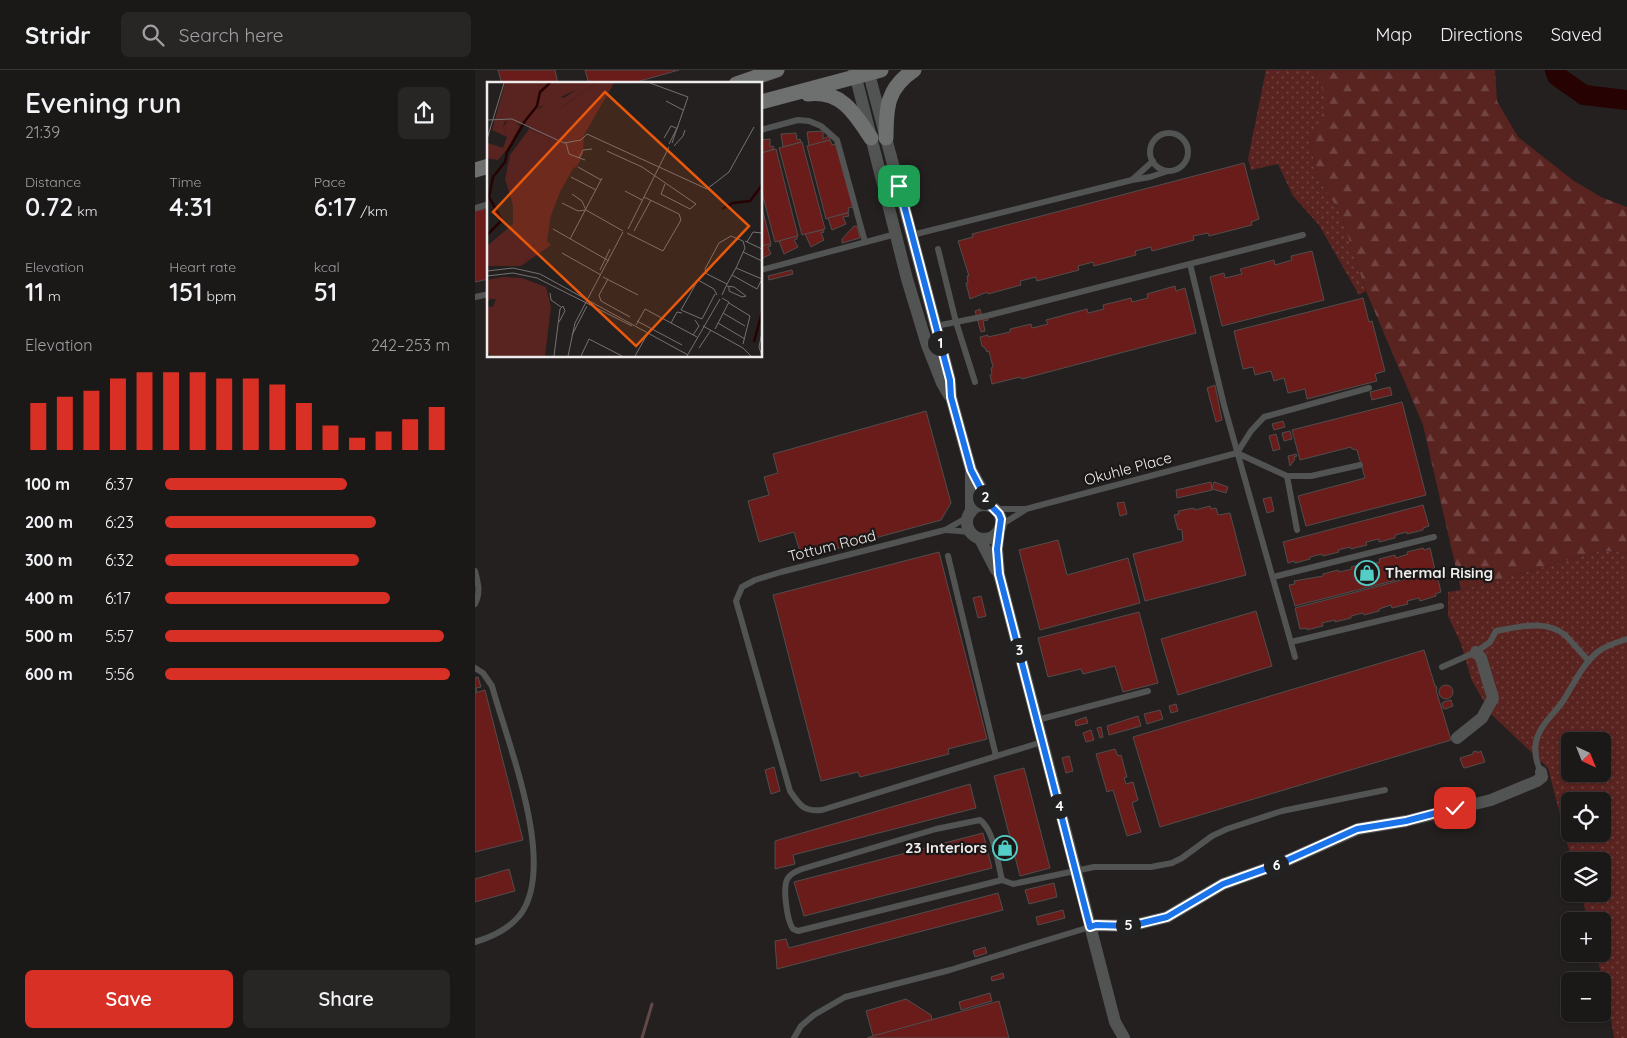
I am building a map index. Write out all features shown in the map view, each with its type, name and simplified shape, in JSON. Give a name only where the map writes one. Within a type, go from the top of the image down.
[{"type":"street","points":[[879,138],[892,93],[897,84],[914,70]]},
{"type":"street","points":[[742,82],[774,71]]},
{"type":"street","points":[[768,100],[866,72],[896,234],[907,279],[927,344],[942,383],[951,397]]},
{"type":"street","points":[[768,100],[817,93],[826,94],[844,103],[879,138],[911,235],[950,380],[951,397],[971,470],[1001,519],[997,549],[999,574],[1115,1022],[1124,1038]]},
{"type":"street","points":[[971,470],[968,528],[975,535],[999,574]]},
{"type":"street","points":[[969,515],[980,506],[993,508]]},
{"type":"street","points":[[975,535],[991,538],[1000,528]]},
{"type":"street","points":[[1457,738],[1482,718],[1493,698],[1481,658],[1476,652]]},
{"type":"street","points":[[1090,927],[1096,925],[1130,926],[1167,917],[1223,884],[1279,864],[1357,829],[1406,821],[1491,800],[1537,781],[1541,777],[1541,772]]},
{"type":"street","points":[[1114,1038],[1115,1022]]},
{"type":"lane","points":[[763,129],[798,120],[809,121],[821,126],[837,140],[865,242]]},
{"type":"lane","points":[[911,235],[1175,170],[1185,162],[1187,156],[1186,143],[1177,134],[1165,133],[1155,139],[1150,150],[1153,161],[1162,169],[1168,171]]},
{"type":"lane","points":[[1133,180],[1153,161]]},
{"type":"lane","points":[[763,269],[896,234]]},
{"type":"lane","points":[[936,326],[986,316],[1303,235]]},
{"type":"lane","points":[[938,249],[956,322],[975,382]]},
{"type":"lane","points":[[1190,264],[1237,453],[1295,657]]},
{"type":"lane","points":[[1237,453],[1251,431],[1264,416],[1369,388]]},
{"type":"lane","points":[[1237,453],[1287,476],[1311,476],[1360,465]]},
{"type":"lane","name":"Okuhle Place","points":[[993,508],[1027,509],[1237,453]]},
{"type":"lane","points":[[1287,476],[1297,530]]},
{"type":"lane","name":"Okuhle Place","points":[[1000,528],[1027,509]]},
{"type":"lane","name":"Tottum Road","points":[[969,515],[945,530],[755,580],[742,588],[736,601],[790,791],[799,804],[806,809],[812,811],[822,810],[996,756]]},
{"type":"lane","name":"Tottum Road","points":[[945,530],[975,535]]},
{"type":"lane","points":[[1273,577],[1434,537]]},
{"type":"lane","points":[[948,556],[996,756],[1043,742]]},
{"type":"lane","points":[[475,571],[479,595],[475,604]]},
{"type":"lane","points":[[1291,642],[1441,606]]},
{"type":"lane","points":[[1442,667],[1476,652],[1490,642],[1496,631],[1534,625],[1553,629],[1563,634],[1589,661]]},
{"type":"lane","points":[[1541,772],[1536,762],[1535,753],[1538,735],[1545,724],[1589,661],[1599,651],[1616,642],[1627,639]]},
{"type":"lane","points":[[475,668],[483,673],[492,686],[529,814],[535,868],[532,888],[520,915],[501,932],[475,942]]},
{"type":"lane","points":[[1037,720],[1147,691]]},
{"type":"lane","points":[[1002,880],[990,835],[986,826],[980,820],[936,830],[795,872],[789,877],[785,885],[788,919],[793,929],[798,931],[1002,880],[1013,884],[1094,867],[1151,867],[1172,863],[1183,858],[1212,836],[1227,829],[1283,811],[1385,790]]},
{"type":"lane","points":[[794,1038],[801,1026],[814,1015],[845,997],[950,970],[1090,927]]},
{"type":"green space","points":[[1266,70],[1313,70],[1324,90],[1325,106],[1323,114],[1309,142],[1319,180],[1340,212],[1366,291],[1359,295],[1319,225],[1293,196],[1278,164],[1251,170],[1248,159]]},
{"type":"green space","points":[[1313,70],[1495,70],[1497,101],[1518,137],[1574,181],[1601,197],[1627,207],[1627,554],[1601,551],[1461,590],[1423,425],[1366,291],[1340,212],[1319,180],[1309,142],[1325,106],[1325,98],[1319,80]]},
{"type":"green space","points":[[1601,551],[1627,554],[1627,1038],[1614,1038],[1611,1020],[1611,972],[1601,972],[1598,962],[1611,962],[1611,912],[1586,912],[1583,902],[1611,902],[1611,852],[1570,852],[1567,842],[1611,842],[1611,792],[1561,792],[1561,818],[1548,768],[1492,715],[1472,681],[1461,644],[1448,616],[1448,592]]},
{"type":"building","points":[[498,70],[555,70],[558,82],[501,82]]},
{"type":"building","points":[[585,70],[679,70],[636,82],[588,82]]},
{"type":"building","points":[[823,131],[823,139],[829,136],[830,140],[809,146],[807,132]]},
{"type":"building","points":[[796,133],[797,140],[800,139],[801,142],[783,147],[781,134]]},
{"type":"building","points":[[770,139],[770,147],[773,146],[774,149],[763,152],[763,140]]},
{"type":"building","points":[[830,140],[832,145],[838,143],[854,207],[848,208],[849,212],[826,219],[807,146]]},
{"type":"building","points":[[802,142],[825,229],[802,235],[779,148]]},
{"type":"building","points":[[776,149],[798,236],[775,242],[763,197],[763,152]]},
{"type":"building","points":[[1244,163],[1259,219],[1251,222],[1252,225],[1209,236],[1208,233],[1193,236],[1194,240],[1152,251],[1151,247],[1135,251],[1136,255],[1094,266],[1093,262],[1078,266],[1079,270],[1037,281],[1036,277],[1020,281],[1021,285],[988,294],[987,292],[970,299],[966,283],[968,283],[967,276],[969,276],[958,241],[973,237],[972,234]]},
{"type":"building","points":[[487,208],[487,279],[475,282],[475,211]]},
{"type":"building","points":[[763,211],[771,244],[763,246]]},
{"type":"building","points":[[848,213],[849,216],[843,217],[846,224],[832,230],[828,218]]},
{"type":"building","points":[[854,226],[857,226],[860,238],[842,243],[842,239]]},
{"type":"building","points":[[823,230],[824,232],[821,233],[824,240],[811,247],[805,234]]},
{"type":"building","points":[[797,236],[797,239],[794,240],[798,247],[784,254],[779,241]]},
{"type":"building","points":[[770,244],[771,246],[768,247],[771,254],[763,258],[763,246]]},
{"type":"building","points":[[1312,251],[1324,300],[1222,326],[1210,277],[1224,273],[1225,278],[1242,274],[1240,269],[1274,260],[1275,265],[1292,260],[1291,256]]},
{"type":"building","points":[[792,270],[793,274],[769,280],[768,276]]},
{"type":"building","points":[[1175,286],[1176,291],[1185,288],[1196,333],[1022,379],[1020,377],[992,384],[990,375],[992,374],[991,368],[993,367],[989,351],[987,352],[982,346],[980,337],[1010,332],[1010,329],[1031,324],[1032,328],[1048,324],[1046,320],[1087,309],[1088,313],[1104,309],[1103,305],[1131,298],[1132,302],[1148,298],[1147,294]]},
{"type":"building","points":[[1363,298],[1369,322],[1372,321],[1385,371],[1375,374],[1377,381],[1307,399],[1305,389],[1288,393],[1284,378],[1274,381],[1271,371],[1255,375],[1253,367],[1243,369],[1234,331]]},
{"type":"building","points":[[980,309],[982,318],[987,317],[988,320],[983,321],[985,331],[981,332],[975,311]]},
{"type":"building","points":[[1215,385],[1222,420],[1216,422],[1207,388]]},
{"type":"building","points":[[1390,387],[1392,395],[1372,400],[1370,392]]},
{"type":"building","points":[[1402,402],[1426,495],[1306,526],[1298,496],[1365,478],[1357,450],[1351,447],[1300,460],[1292,430]]},
{"type":"building","points":[[926,411],[951,503],[941,520],[802,558],[794,532],[759,542],[748,501],[769,495],[764,477],[778,473],[773,454]]},
{"type":"building","points":[[1283,421],[1285,427],[1274,430],[1272,424]]},
{"type":"building","points":[[1290,431],[1292,439],[1284,441],[1282,433]]},
{"type":"building","points":[[1276,434],[1280,449],[1273,451],[1269,436]]},
{"type":"building","points":[[1296,454],[1297,456],[1294,457],[1295,459],[1290,466],[1288,456]]},
{"type":"building","points":[[1211,482],[1212,490],[1177,498],[1176,490]]},
{"type":"building","points":[[1214,482],[1228,487],[1226,493],[1212,489]]},
{"type":"building","points":[[1271,497],[1274,511],[1267,513],[1263,499]]},
{"type":"building","points":[[1124,502],[1127,514],[1120,516],[1117,503]]},
{"type":"building","points":[[1423,505],[1429,526],[1423,528],[1423,530],[1395,535],[1395,538],[1379,542],[1379,539],[1366,542],[1367,545],[1351,549],[1350,547],[1338,550],[1339,552],[1323,556],[1322,554],[1295,563],[1294,561],[1288,563],[1283,542]]},
{"type":"building","points":[[1210,506],[1211,509],[1216,508],[1218,515],[1230,513],[1246,575],[1145,601],[1133,554],[1183,541],[1182,531],[1181,529],[1178,530],[1174,515],[1179,514],[1178,511],[1194,508],[1195,510]]},
{"type":"building","points":[[1058,540],[1067,575],[1128,558],[1140,603],[1040,630],[1019,550]]},
{"type":"building","points":[[1423,548],[1424,550],[1430,548],[1435,570],[1295,606],[1289,585],[1295,584],[1294,581],[1323,576],[1323,574],[1338,570],[1339,572],[1352,569],[1351,567],[1367,563],[1367,565],[1380,562],[1379,559],[1395,555],[1396,558],[1408,554],[1407,552]]},
{"type":"building","points":[[939,552],[987,739],[948,749],[949,754],[860,777],[858,772],[821,781],[773,595]]},
{"type":"building","points":[[1436,571],[1441,592],[1435,594],[1436,596],[1420,601],[1419,598],[1407,601],[1408,604],[1392,608],[1391,605],[1379,609],[1379,611],[1351,616],[1351,618],[1335,622],[1335,620],[1322,623],[1323,626],[1307,630],[1307,628],[1300,629],[1295,608]]},
{"type":"building","points":[[981,596],[986,616],[978,618],[973,598]]},
{"type":"building","points":[[1256,611],[1272,666],[1178,695],[1161,639]]},
{"type":"building","points":[[1139,612],[1158,683],[1123,692],[1115,666],[1083,674],[1081,669],[1048,677],[1038,638]]},
{"type":"building","points":[[1424,650],[1451,740],[1160,827],[1133,737]]},
{"type":"building","points":[[478,677],[481,687],[476,688],[477,692],[475,693],[475,678]]},
{"type":"building","points":[[1446,685],[1451,687],[1453,692],[1451,697],[1446,699],[1441,697],[1439,692],[1441,687]]},
{"type":"building","points":[[485,690],[523,840],[475,852],[475,693]]},
{"type":"building","points":[[1451,700],[1453,706],[1443,708],[1443,702]]},
{"type":"building","points":[[1176,704],[1178,711],[1171,713],[1169,706]]},
{"type":"building","points":[[1160,710],[1163,719],[1147,724],[1144,714]]},
{"type":"building","points":[[1138,716],[1141,726],[1109,735],[1107,726]]},
{"type":"building","points":[[1086,717],[1088,723],[1076,726],[1075,721]]},
{"type":"building","points":[[1101,727],[1103,737],[1100,738],[1097,728]]},
{"type":"building","points":[[1091,730],[1094,740],[1086,742],[1083,733]]},
{"type":"building","points":[[1115,749],[1118,756],[1121,755],[1127,777],[1124,778],[1126,784],[1133,782],[1138,800],[1132,803],[1141,832],[1127,836],[1113,790],[1107,792],[1096,754]]},
{"type":"building","points":[[1477,751],[1477,753],[1481,751],[1485,762],[1463,767],[1460,758]]},
{"type":"building","points":[[1069,756],[1073,771],[1066,773],[1062,758]]},
{"type":"building","points":[[774,767],[780,791],[771,794],[765,770]]},
{"type":"building","points":[[1024,768],[1050,868],[1020,876],[994,776]]},
{"type":"building","points":[[970,784],[976,808],[793,855],[795,864],[775,869],[775,841]]},
{"type":"building","points":[[983,833],[992,868],[804,916],[794,882]]},
{"type":"building","points":[[509,869],[515,891],[475,902],[475,879]]},
{"type":"building","points":[[1054,883],[1057,897],[1029,904],[1025,890]]},
{"type":"building","points":[[998,893],[1003,910],[777,969],[775,941],[786,939],[789,948]]},
{"type":"building","points":[[1063,910],[1065,918],[1038,925],[1036,917]]},
{"type":"building","points":[[985,947],[987,953],[975,957],[973,951]]},
{"type":"building","points":[[1003,973],[1004,978],[992,981],[991,977]]},
{"type":"building","points":[[990,993],[992,1001],[961,1010],[959,1002]]},
{"type":"building","points":[[906,999],[931,1015],[932,1020],[873,1036],[866,1011]]},
{"type":"building","points":[[999,1001],[1009,1038],[867,1038],[873,1036]]},
{"type":"waterway","points":[[1555,70],[1557,76],[1584,95],[1627,100]]},
{"type":"waterway","points":[[642,1038],[652,1004]]},
{"type":"place","name":"Thermal Rising","points":[[1367,573]]},
{"type":"place","name":"23 Interiors","points":[[1005,848]]},
{"type":"route","points":[[899,186],[950,380],[951,397],[971,470],[983,493],[991,506],[996,509],[1001,519],[997,549],[999,574],[1090,927],[1096,925],[1130,926],[1167,917],[1223,884],[1279,864],[1357,829],[1406,821],[1455,808]]}]
